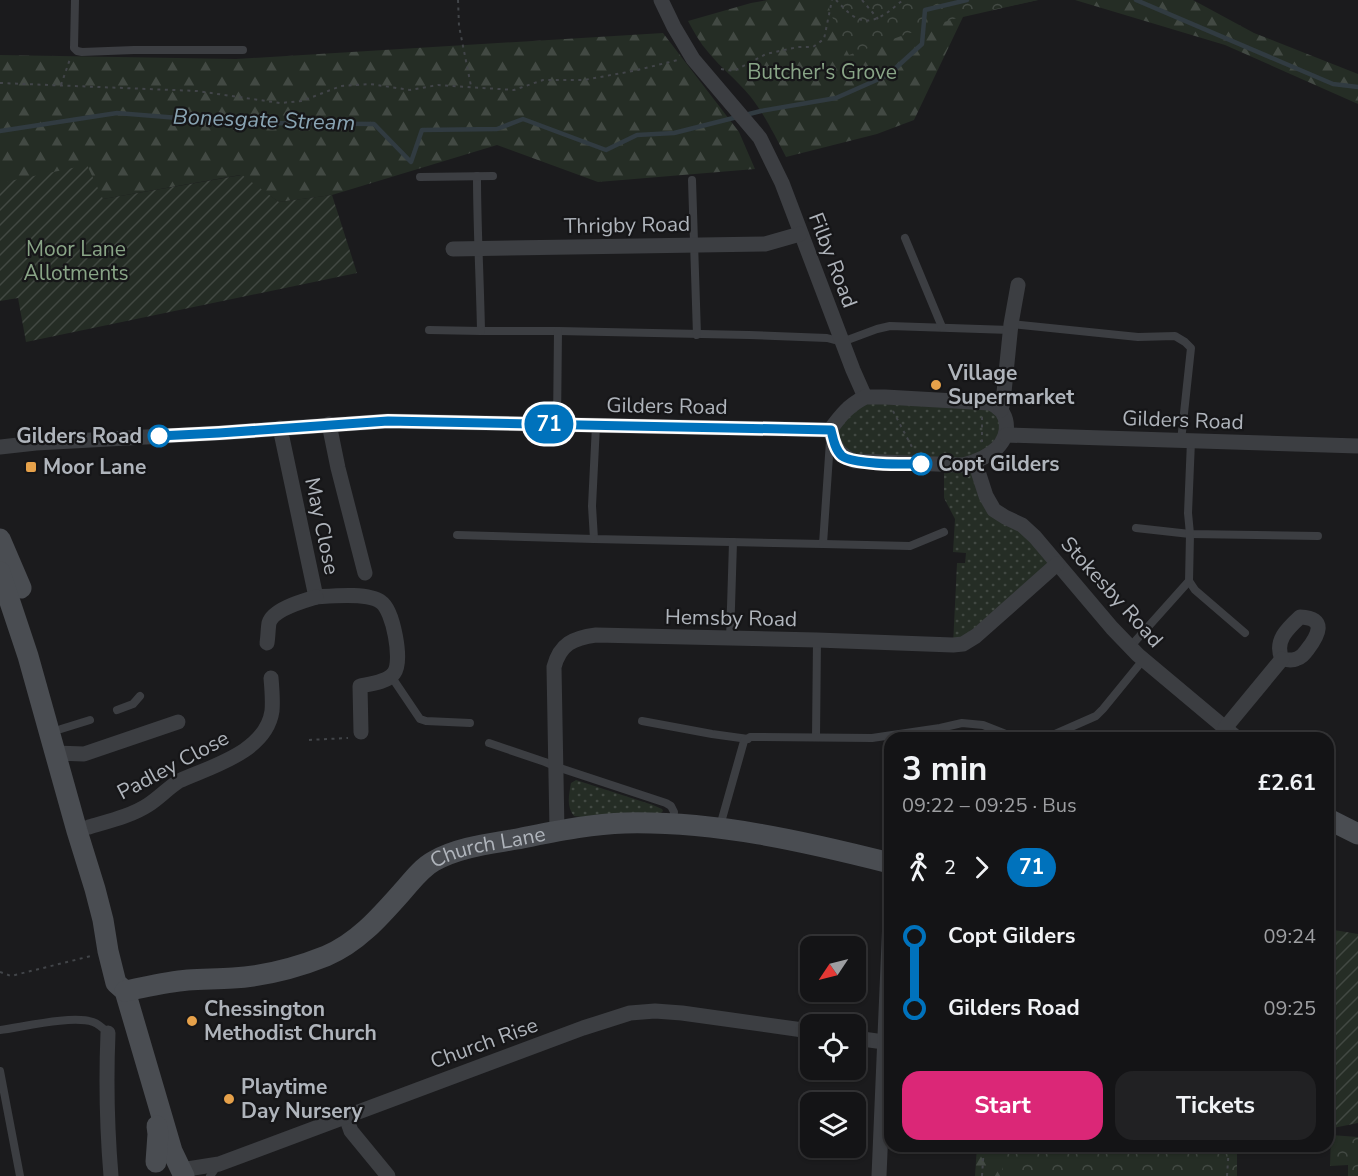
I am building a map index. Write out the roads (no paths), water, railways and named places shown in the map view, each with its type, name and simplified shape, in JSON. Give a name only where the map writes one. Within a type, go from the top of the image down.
[{"type":"street","name":"Filby Road","points":[[661,0],[693,59],[760,138],[782,183],[865,397]]},
{"type":"street","name":"Thrigby Road","points":[[453,249],[765,244],[800,234]]},
{"type":"street","points":[[1001,410],[1010,327],[1018,285]]},
{"type":"street","points":[[865,397],[990,403],[996,405],[1005,416],[1006,435],[992,452],[975,462],[963,465],[854,461],[842,456],[834,443],[831,430],[852,404],[865,397]]},
{"type":"street","name":"Gilders Road","points":[[0,447],[388,421],[831,430]]},
{"type":"street","points":[[329,424],[365,573]]},
{"type":"street","name":"May Close","points":[[280,428],[316,597],[363,596],[383,603],[392,621],[397,652],[397,666],[391,676]]},
{"type":"street","name":"Gilders Road","points":[[1006,435],[1358,446]]},
{"type":"street","name":"Stokesby Road","points":[[975,462],[986,496],[994,510],[1023,525],[1130,647],[1230,732]]},
{"type":"street","points":[[0,539],[19,582],[61,729],[61,754],[116,983],[125,991],[172,1151],[173,1171]]},
{"type":"street","name":"Hemsby Road","points":[[557,831],[554,667],[563,648],[572,641],[596,635],[963,644],[976,636],[1057,564]]},
{"type":"street","points":[[2,583],[61,754],[89,827],[122,949],[128,982],[125,991]]},
{"type":"street","points":[[267,643],[269,623],[273,616],[295,604],[316,597]]},
{"type":"street","points":[[1225,728],[1282,659]]},
{"type":"street","points":[[361,732],[360,686],[391,676]]},
{"type":"street","name":"Padley Close","points":[[89,827],[139,810],[179,781],[244,752],[272,730],[272,678]]},
{"type":"street","points":[[61,754],[84,754],[178,722]]},
{"type":"street","points":[[1334,822],[1358,834]]},
{"type":"street","name":"Church Lane","points":[[125,991],[188,980],[234,978],[273,972],[327,956],[348,945],[380,918],[430,863],[447,854],[557,831],[625,823],[674,824],[762,834],[833,848],[884,861]]},
{"type":"street","name":"Church Rise","points":[[173,1171],[214,1170],[346,1116],[583,1028],[630,1013],[656,1011],[682,1013],[800,1030]]},
{"type":"street","points":[[108,1033],[108,1143],[111,1176]]},
{"type":"street","points":[[866,1040],[884,1042],[879,1176]]},
{"type":"street","points":[[346,1116],[351,1131],[388,1176]]},
{"type":"lane","points":[[75,0],[74,48],[77,51],[243,50]]},
{"type":"lane","points":[[477,176],[481,331]]},
{"type":"lane","points":[[420,177],[493,176]]},
{"type":"lane","points":[[692,180],[697,335]]},
{"type":"lane","points":[[905,238],[942,327]]},
{"type":"lane","points":[[429,330],[826,338],[842,342],[883,327],[1010,327],[1138,337],[1175,336],[1191,348],[1186,441],[1190,534],[1189,581],[1195,590],[1245,633]]},
{"type":"lane","points":[[557,424],[558,331]]},
{"type":"lane","points":[[594,539],[592,506],[596,425]]},
{"type":"lane","points":[[823,544],[831,430]]},
{"type":"lane","points":[[1136,528],[1190,534],[1318,536]]},
{"type":"lane","points":[[457,535],[910,546],[944,532]]},
{"type":"lane","points":[[730,639],[733,542]]},
{"type":"lane","points":[[1130,647],[1189,581]]},
{"type":"lane","points":[[816,737],[818,640]]},
{"type":"lane","points":[[1060,732],[1096,716],[1103,710],[1143,660]]},
{"type":"lane","points":[[391,676],[420,718],[426,722],[470,723]]},
{"type":"lane","points":[[117,710],[133,704],[140,696]]},
{"type":"lane","points":[[61,729],[90,720]]},
{"type":"lane","points":[[642,721],[748,739]]},
{"type":"lane","points":[[913,732],[962,723],[984,725],[1001,732]]},
{"type":"lane","points":[[719,829],[744,741],[750,737],[884,736]]},
{"type":"lane","points":[[489,743],[666,803],[674,812],[674,824]]},
{"type":"lane","points":[[0,1030],[82,1020],[94,1022],[108,1033]]},
{"type":"lane","points":[[0,1071],[20,1176]]},
{"type":"waterway","name":"Bonesgate Stream","points":[[0,131],[117,113],[240,123],[374,124],[411,162],[422,130],[497,129],[523,119],[606,150],[637,135],[674,133],[761,111],[836,98],[888,75],[922,44],[925,10],[967,0]]},
{"type":"waterway","name":"Bonesgate Stream","points":[[1136,0],[1333,84],[1358,87]]},
{"type":"place","name":"Village Supermarket","points":[[936,385]]},
{"type":"place","name":"Gilders Road","points":[[159,436]]},
{"type":"place","name":"Copt Gilders","points":[[921,464]]},
{"type":"place","name":"Moor Lane","points":[[31,467]]},
{"type":"place","name":"Chessington Methodist Church","points":[[192,1021]]},
{"type":"place","name":"Playtime Day Nursery","points":[[229,1099]]},
{"type":"park label","name":"Butcher's Grove","points":[[822,72]]},
{"type":"park label","name":"Moor Lane Allotments","points":[[76,261]]}]
